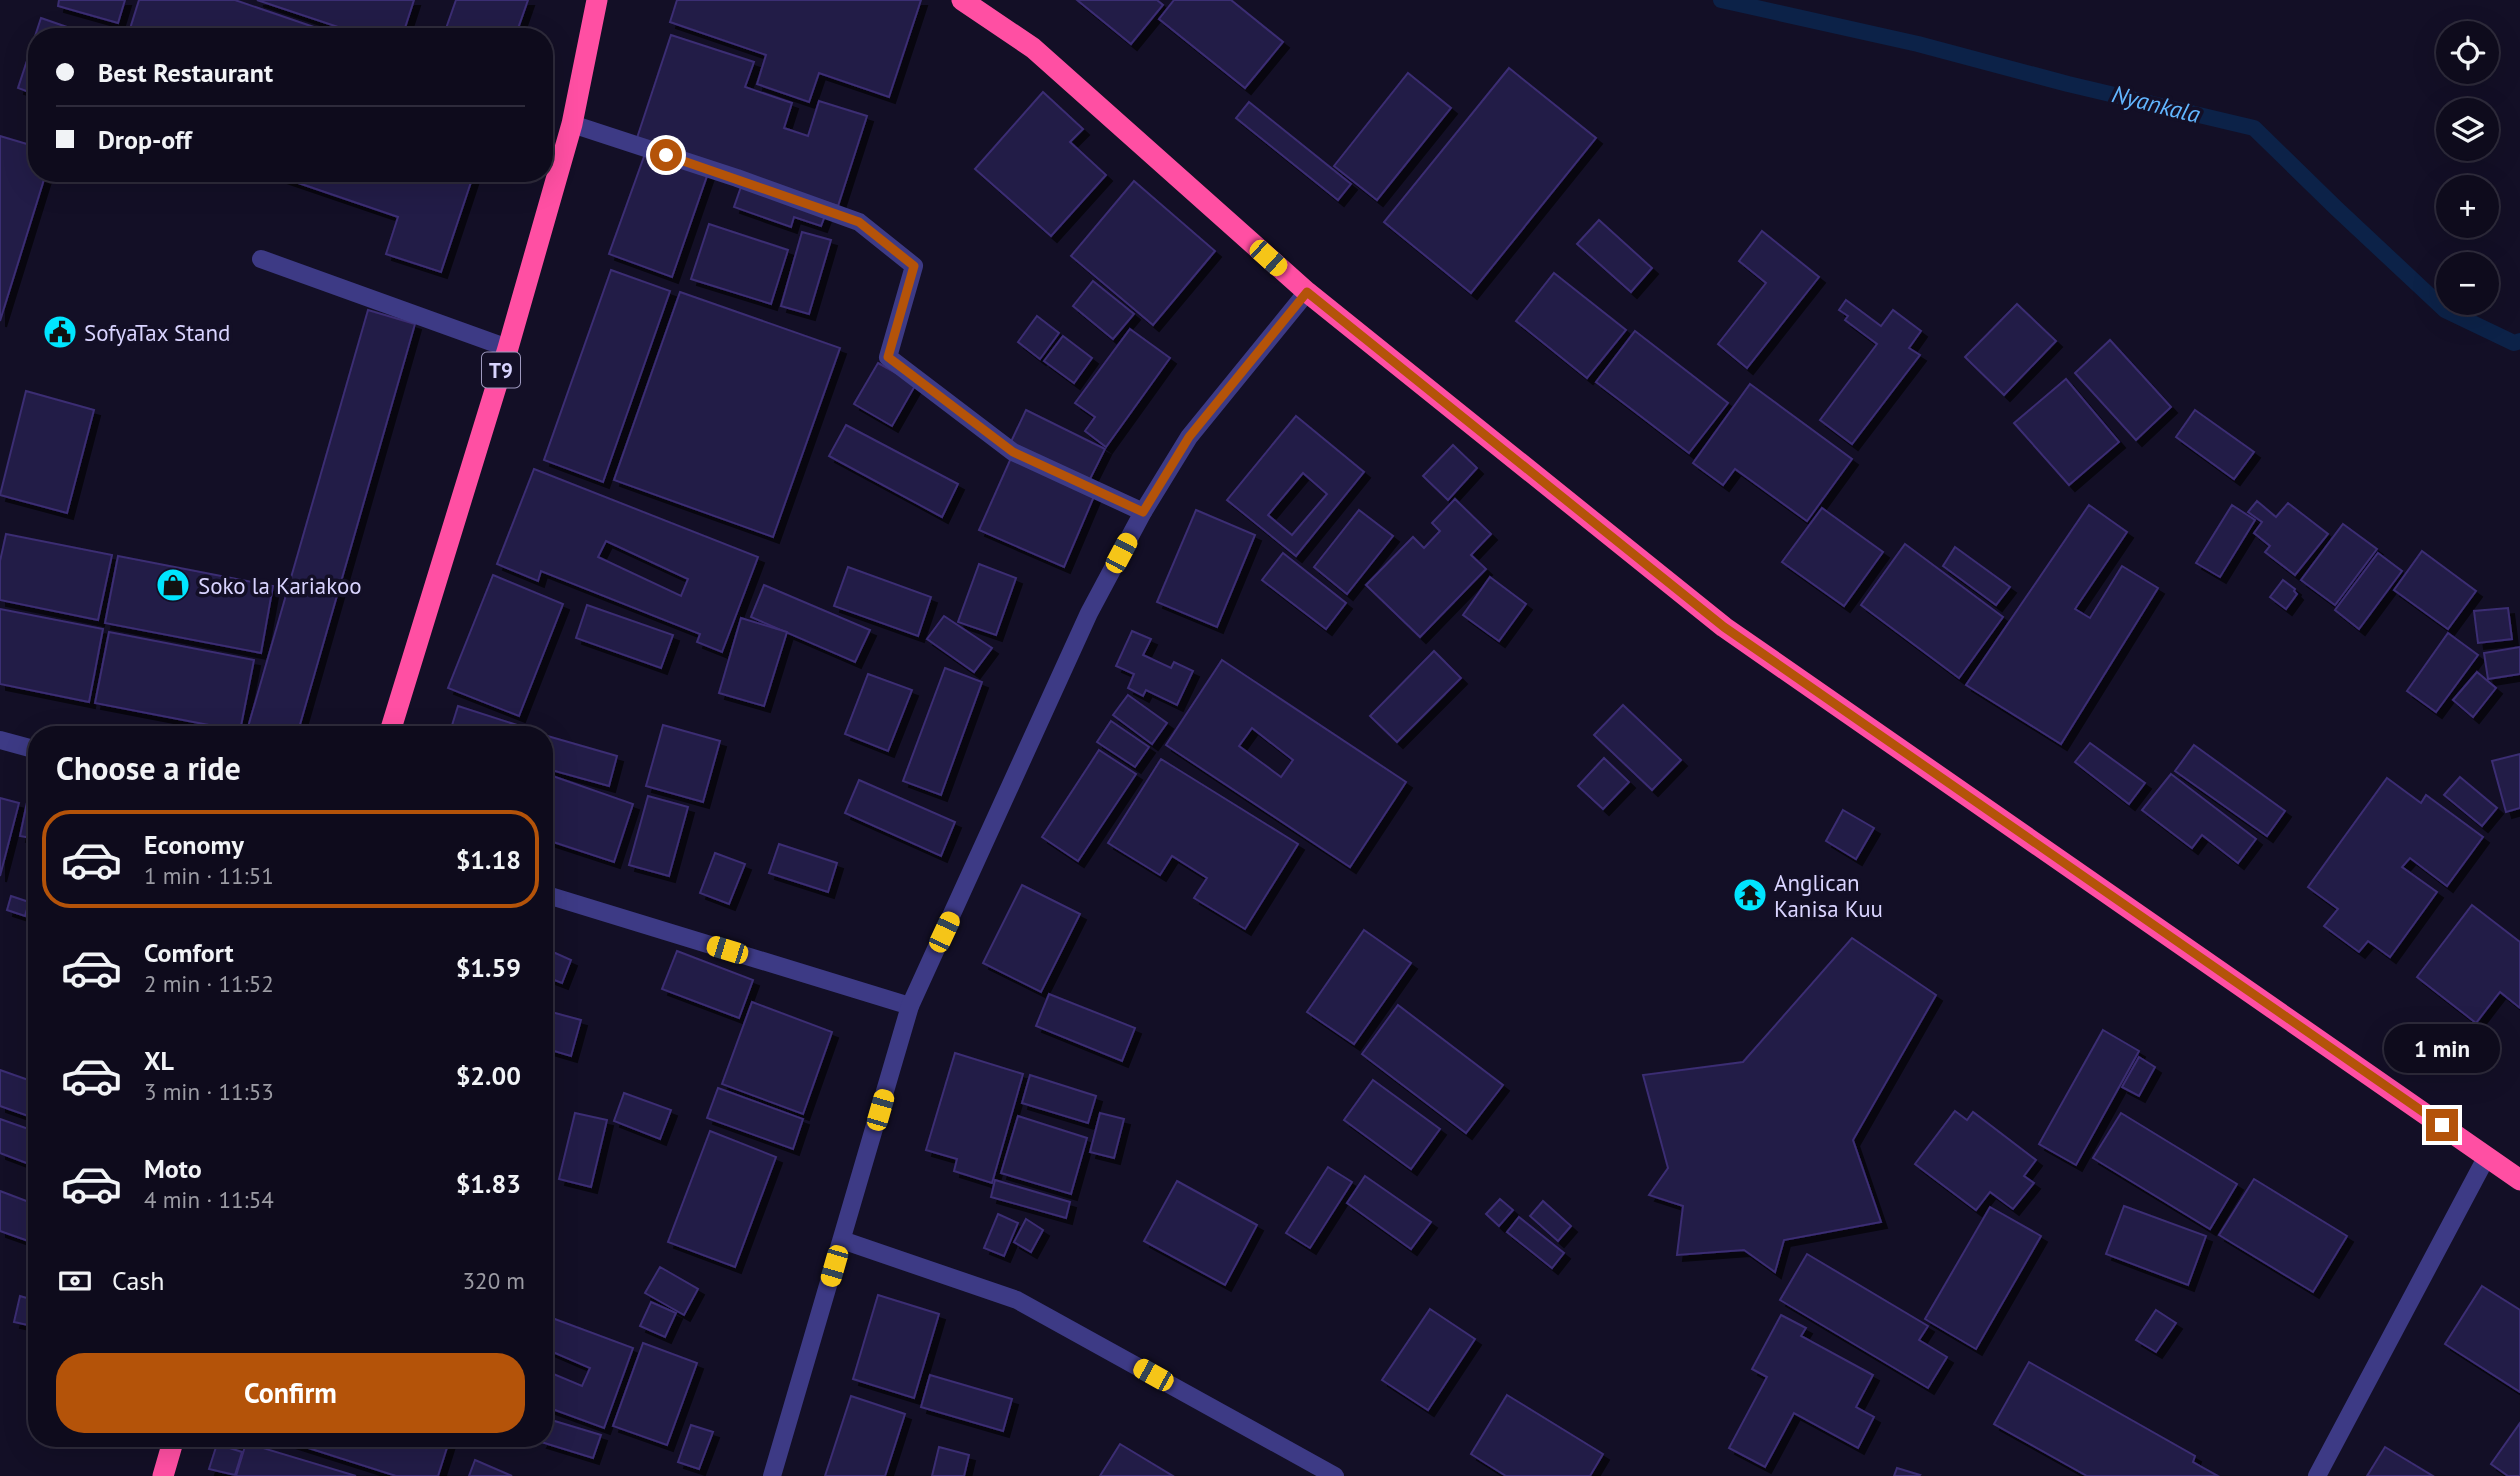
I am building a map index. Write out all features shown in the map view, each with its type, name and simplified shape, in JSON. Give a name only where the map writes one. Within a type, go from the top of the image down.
[{"type":"highway","name":"T9","points":[[393,726],[508,348],[572,124],[597,0]]},
{"type":"highway","points":[[962,0],[1033,48],[1307,292],[1724,627],[2520,1180]]},
{"type":"highway","points":[[163,1476],[171,1447]]},
{"type":"street","points":[[572,124],[737,178],[859,222],[914,266],[888,357],[1013,452],[1143,512]]},
{"type":"street","points":[[261,259],[508,348]]},
{"type":"street","points":[[772,1476],[910,1006],[1089,613],[1143,512],[1189,437],[1307,292]]},
{"type":"street","points":[[0,740],[28,748]]},
{"type":"street","points":[[553,897],[910,1006]]},
{"type":"street","points":[[2317,1476],[2487,1156]]},
{"type":"street","points":[[842,1240],[1017,1300],[1335,1476]]},
{"type":"building","points":[[59,0],[125,0],[118,23],[58,6]]},
{"type":"building","points":[[139,0],[235,0],[317,28],[130,28]]},
{"type":"building","points":[[257,0],[414,0],[405,28],[341,28]]},
{"type":"building","points":[[456,0],[528,0],[518,28],[446,28]]},
{"type":"building","points":[[677,0],[921,0],[889,97],[819,73],[809,102],[757,84],[766,55],[670,22]]},
{"type":"building","points":[[1077,0],[1157,0],[1163,5],[1131,44]]},
{"type":"building","points":[[1174,0],[1231,0],[1283,42],[1245,88],[1159,19]]},
{"type":"building","points":[[41,18],[70,28],[38,28]]},
{"type":"building","points":[[671,35],[754,62],[745,87],[792,103],[784,128],[808,136],[819,101],[867,116],[838,206],[636,141]]},
{"type":"building","points":[[28,58],[28,92],[18,88]]},
{"type":"building","points":[[1509,68],[1596,138],[1471,293],[1384,222]]},
{"type":"building","points":[[1408,73],[1451,108],[1377,200],[1334,166]]},
{"type":"building","points":[[1043,92],[1083,129],[1070,142],[1106,175],[1051,236],[975,169]]},
{"type":"building","points":[[1249,102],[1351,184],[1338,200],[1236,118]]},
{"type":"building","points":[[0,136],[28,144],[28,182],[43,182],[0,321]]},
{"type":"building","points":[[646,151],[708,173],[672,277],[609,254]]},
{"type":"building","points":[[1134,181],[1215,251],[1153,325],[1071,256]]},
{"type":"building","points":[[295,182],[471,182],[441,272],[386,254],[398,217]]},
{"type":"building","points":[[742,184],[826,213],[821,226],[794,217],[791,227],[734,207]]},
{"type":"building","points":[[1599,220],[1652,268],[1631,292],[1577,244]]},
{"type":"building","points":[[709,224],[788,250],[771,304],[691,279]]},
{"type":"building","points":[[1762,231],[1819,277],[1747,368],[1718,344],[1766,283],[1739,261]]},
{"type":"building","points":[[802,232],[831,240],[809,314],[781,306]]},
{"type":"building","points":[[611,270],[670,291],[603,482],[544,460]]},
{"type":"building","points":[[1554,273],[1626,330],[1587,378],[1516,321]]},
{"type":"building","points":[[1093,281],[1134,314],[1113,339],[1073,306]]},
{"type":"building","points":[[680,292],[840,348],[773,537],[614,480]]},
{"type":"building","points":[[1846,300],[1881,326],[1893,310],[1921,331],[1909,348],[1920,355],[1852,444],[1820,420],[1877,344],[1845,320],[1848,316],[1839,310]]},
{"type":"building","points":[[2017,304],[2056,341],[2004,395],[1965,357]]},
{"type":"building","points":[[368,310],[415,324],[300,726],[248,726]]},
{"type":"building","points":[[1037,316],[1059,333],[1040,359],[1018,342]]},
{"type":"building","points":[[1130,329],[1170,358],[1106,447],[1085,431],[1095,417],[1075,403]]},
{"type":"building","points":[[1635,331],[1728,403],[1689,453],[1596,382]]},
{"type":"building","points":[[1063,336],[1092,358],[1074,383],[1044,361]]},
{"type":"building","points":[[2110,340],[2171,407],[2136,440],[2075,373]]},
{"type":"building","points":[[878,363],[916,384],[892,426],[854,404]]},
{"type":"building","points":[[2066,379],[2119,442],[2069,485],[2014,423]]},
{"type":"building","points":[[1750,384],[1852,459],[1807,521],[1735,469],[1723,485],[1693,463]]},
{"type":"building","points":[[26,391],[94,410],[67,513],[0,495]]},
{"type":"building","points":[[1026,410],[1105,449],[1087,485],[1009,446]]},
{"type":"building","points":[[2195,410],[2254,452],[2234,479],[2176,437]]},
{"type":"building","points":[[1296,416],[1364,472],[1296,556],[1227,500]],"holes":[[[1303,473],[1327,494],[1292,535],[1268,515]]]},
{"type":"building","points":[[846,425],[958,484],[942,517],[829,456]]},
{"type":"building","points":[[1453,445],[1477,468],[1448,500],[1423,476]]},
{"type":"building","points":[[1011,458],[1095,494],[1064,567],[979,530]]},
{"type":"building","points":[[534,469],[758,557],[722,652],[697,642],[700,634],[541,571],[538,581],[497,564]],"holes":[[[606,541],[688,579],[681,596],[598,557]]]},
{"type":"building","points":[[1455,499],[1491,534],[1471,555],[1486,569],[1420,637],[1366,585],[1413,537],[1424,548],[1440,531],[1432,523]]},
{"type":"building","points":[[2257,501],[2276,517],[2288,503],[2328,534],[2295,575],[2265,552],[2270,546],[2254,533],[2262,522],[2248,512]]},
{"type":"building","points":[[2089,505],[2127,532],[2075,609],[2090,618],[2122,566],[2158,588],[2061,744],[1966,685]]},
{"type":"building","points":[[2232,505],[2255,520],[2220,577],[2196,563]]},
{"type":"building","points":[[1822,508],[1883,552],[1844,606],[1782,562]]},
{"type":"building","points":[[1196,510],[1255,535],[1217,627],[1157,602]]},
{"type":"building","points":[[1359,510],[1393,536],[1347,594],[1314,567]]},
{"type":"building","points":[[2343,524],[2377,549],[2335,605],[2301,580]]},
{"type":"building","points":[[6,534],[112,555],[98,620],[0,600],[0,561]]},
{"type":"building","points":[[1905,544],[2003,617],[1959,678],[1861,605]]},
{"type":"building","points":[[1955,547],[2010,587],[1996,605],[1943,566]]},
{"type":"building","points":[[2422,551],[2476,591],[2448,629],[2394,590]]},
{"type":"building","points":[[1283,553],[1346,603],[1326,629],[1262,580]]},
{"type":"building","points":[[2378,553],[2402,571],[2359,629],[2335,610]]},
{"type":"building","points":[[118,556],[273,586],[261,653],[105,623]]},
{"type":"building","points":[[979,564],[1016,578],[996,635],[958,622]]},
{"type":"building","points":[[848,567],[931,597],[918,636],[834,606]]},
{"type":"building","points":[[493,575],[563,604],[519,716],[448,688]]},
{"type":"building","points":[[1490,577],[1526,604],[1499,641],[1463,615]]},
{"type":"building","points":[[2283,580],[2295,589],[2297,594],[2286,609],[2270,597]]},
{"type":"building","points":[[764,585],[870,630],[855,662],[751,617]]},
{"type":"building","points":[[587,605],[673,635],[661,668],[576,638]]},
{"type":"building","points":[[2508,608],[2512,639],[2478,643],[2474,611]]},
{"type":"building","points":[[0,609],[103,629],[89,702],[0,684]]},
{"type":"building","points":[[944,616],[992,648],[974,672],[927,639]]},
{"type":"building","points":[[741,618],[787,632],[764,706],[719,693]]},
{"type":"building","points":[[1132,631],[1151,639],[1143,655],[1171,668],[1174,662],[1193,671],[1177,705],[1146,690],[1143,696],[1128,688],[1134,674],[1116,666]]},
{"type":"building","points":[[109,632],[254,660],[241,726],[214,726],[95,703]]},
{"type":"building","points":[[2448,633],[2478,655],[2436,712],[2407,691]]},
{"type":"building","points":[[2520,647],[2520,674],[2488,679],[2484,653]]},
{"type":"building","points":[[1434,651],[1461,678],[1397,742],[1370,716]]},
{"type":"building","points":[[1222,660],[1406,782],[1350,867],[1166,745]],"holes":[[[1252,728],[1293,760],[1281,777],[1239,746]]]},
{"type":"building","points":[[945,668],[982,682],[941,795],[903,781]]},
{"type":"building","points":[[2477,672],[2496,688],[2473,717],[2453,700]]},
{"type":"building","points":[[868,674],[912,690],[888,751],[845,734]]},
{"type":"building","points":[[1128,695],[1167,723],[1152,744],[1113,715]]},
{"type":"building","points":[[1623,705],[1681,760],[1652,790],[1594,735]]},
{"type":"building","points":[[458,706],[520,726],[452,726]]},
{"type":"building","points":[[1111,721],[1149,747],[1135,767],[1097,742]]},
{"type":"building","points":[[663,725],[720,741],[703,802],[646,786]]},
{"type":"building","points":[[553,738],[617,756],[609,786],[553,770]]},
{"type":"building","points":[[2090,743],[2145,783],[2129,804],[2075,762]]},
{"type":"building","points":[[2194,745],[2285,811],[2267,836],[2175,771]]},
{"type":"building","points":[[1099,750],[1136,774],[1078,861],[1042,837]]},
{"type":"building","points":[[2520,754],[2520,808],[2506,812],[2492,761]]},
{"type":"building","points":[[1604,758],[1629,782],[1603,809],[1578,786]]},
{"type":"building","points":[[1161,759],[1298,844],[1245,929],[1194,898],[1207,878],[1172,856],[1160,875],[1108,843]]},
{"type":"building","points":[[2171,774],[2256,839],[2238,863],[2202,835],[2192,848],[2142,810]]},
{"type":"building","points":[[553,776],[633,804],[614,862],[553,842]]},
{"type":"building","points":[[2460,777],[2497,808],[2482,826],[2444,795]]},
{"type":"building","points":[[2387,778],[2421,803],[2426,795],[2483,837],[2447,886],[2410,858],[2402,867],[2437,892],[2390,957],[2368,941],[2359,952],[2324,926],[2338,909],[2308,887]]},
{"type":"building","points":[[859,780],[955,822],[941,856],[845,813]]},
{"type":"building","points":[[648,796],[688,807],[669,876],[629,865]]},
{"type":"building","points":[[28,797],[28,837],[20,836]]},
{"type":"building","points":[[0,798],[19,803],[0,876]]},
{"type":"building","points":[[1843,810],[1874,828],[1856,859],[1826,841]]},
{"type":"building","points":[[779,844],[837,863],[828,892],[769,873]]},
{"type":"building","points":[[715,853],[745,864],[729,904],[700,893]]},
{"type":"building","points":[[1022,885],[1080,914],[1041,992],[983,963]]},
{"type":"building","points":[[11,896],[28,902],[25,916],[7,910]]},
{"type":"building","points":[[2472,905],[2520,942],[2520,1008],[2500,992],[2476,1023],[2417,977]]},
{"type":"building","points":[[1364,930],[1411,963],[1354,1044],[1307,1012]]},
{"type":"building","points":[[1852,938],[1936,995],[1853,1140],[1881,1222],[1784,1240],[1775,1272],[1744,1250],[1677,1255],[1683,1206],[1649,1195],[1668,1168],[1643,1075],[1743,1062]]},
{"type":"building","points":[[677,951],[753,980],[739,1018],[662,989]]},
{"type":"building","points":[[553,952],[571,960],[562,983],[553,980]]},
{"type":"building","points":[[1049,994],[1135,1028],[1122,1061],[1036,1026]]},
{"type":"building","points":[[752,1002],[832,1032],[803,1114],[722,1084]]},
{"type":"building","points":[[1398,1005],[1503,1085],[1466,1133],[1362,1054]]},
{"type":"building","points":[[553,1012],[581,1020],[571,1056],[553,1051]]},
{"type":"building","points":[[2103,1030],[2139,1051],[2076,1165],[2039,1144]]},
{"type":"building","points":[[955,1053],[1023,1074],[992,1183],[954,1171],[957,1159],[926,1150]]},
{"type":"building","points":[[2139,1057],[2155,1067],[2139,1096],[2122,1087]]},
{"type":"building","points":[[0,1070],[28,1080],[28,1116],[0,1106]]},
{"type":"building","points":[[1030,1075],[1096,1096],[1088,1123],[1022,1103]]},
{"type":"building","points":[[1373,1080],[1440,1129],[1411,1169],[1344,1120]]},
{"type":"building","points":[[718,1088],[803,1119],[793,1149],[707,1118]]},
{"type":"building","points":[[624,1093],[671,1110],[660,1139],[614,1121]]},
{"type":"building","points":[[1955,1111],[1967,1120],[1973,1112],[2036,1160],[2024,1176],[2034,1183],[2013,1209],[1990,1192],[1976,1210],[1915,1164]]},
{"type":"building","points":[[575,1113],[607,1120],[591,1187],[559,1179]]},
{"type":"building","points":[[1100,1113],[1124,1119],[1114,1158],[1090,1152]]},
{"type":"building","points":[[2121,1113],[2237,1184],[2210,1229],[2093,1158]]},
{"type":"building","points":[[1018,1116],[1087,1138],[1071,1194],[1001,1173]]},
{"type":"building","points":[[0,1119],[28,1129],[28,1164],[0,1153]]},
{"type":"building","points":[[710,1131],[776,1157],[735,1267],[668,1242]]},
{"type":"building","points":[[1328,1167],[1352,1182],[1310,1248],[1286,1233]]},
{"type":"building","points":[[1365,1176],[1431,1222],[1411,1249],[1347,1203]]},
{"type":"building","points":[[2254,1179],[2347,1236],[2313,1292],[2219,1235]]},
{"type":"building","points":[[995,1180],[1070,1202],[1066,1218],[991,1197]]},
{"type":"building","points":[[1177,1181],[1257,1225],[1225,1285],[1144,1241]]},
{"type":"building","points":[[0,1191],[28,1202],[28,1241],[0,1231]]},
{"type":"building","points":[[1500,1199],[1513,1210],[1499,1226],[1486,1214]]},
{"type":"building","points":[[1543,1201],[1571,1226],[1558,1241],[1530,1216]]},
{"type":"building","points":[[2124,1206],[2206,1236],[2188,1285],[2106,1254]]},
{"type":"building","points":[[1990,1207],[2041,1236],[1976,1349],[1925,1319]]},
{"type":"building","points":[[998,1214],[1018,1223],[1004,1256],[984,1248]]},
{"type":"building","points":[[1519,1217],[1564,1253],[1552,1268],[1507,1232]]},
{"type":"building","points":[[1026,1219],[1043,1230],[1031,1252],[1014,1242]]},
{"type":"building","points":[[1807,1254],[1928,1326],[1919,1340],[1947,1357],[1928,1388],[1780,1300]]},
{"type":"building","points":[[660,1267],[698,1289],[684,1315],[645,1293]]},
{"type":"building","points":[[2482,1286],[2520,1310],[2520,1392],[2445,1344]]},
{"type":"building","points":[[878,1295],[939,1314],[914,1398],[853,1379]]},
{"type":"building","points":[[20,1296],[28,1298],[28,1325],[14,1322]]},
{"type":"building","points":[[651,1302],[676,1313],[665,1337],[640,1326]]},
{"type":"building","points":[[1430,1309],[1475,1339],[1428,1410],[1382,1380]]},
{"type":"building","points":[[2156,1310],[2176,1323],[2156,1352],[2136,1340]]},
{"type":"building","points":[[1781,1315],[1806,1328],[1801,1336],[1873,1375],[1856,1407],[1874,1417],[1858,1448],[1794,1413],[1765,1467],[1729,1448],[1767,1377],[1752,1369]]},
{"type":"building","points":[[553,1318],[633,1348],[604,1428],[553,1409],[553,1374],[582,1386],[590,1368],[553,1352]]},
{"type":"building","points":[[643,1343],[697,1363],[667,1445],[613,1426]]},
{"type":"building","points":[[2029,1362],[2195,1456],[2193,1462],[2218,1476],[2087,1476],[1994,1424]]},
{"type":"building","points":[[930,1375],[1012,1399],[1003,1431],[921,1407]]},
{"type":"building","points":[[1507,1395],[1603,1454],[1590,1476],[1506,1476],[1471,1454]]},
{"type":"building","points":[[851,1396],[905,1414],[885,1476],[825,1476]]},
{"type":"building","points":[[553,1421],[601,1435],[593,1458],[553,1446]]},
{"type":"building","points":[[2520,1423],[2520,1476],[2508,1476],[2491,1464]]},
{"type":"building","points":[[691,1425],[713,1432],[699,1469],[678,1462]]},
{"type":"building","points":[[1120,1444],[1173,1476],[1100,1476]]},
{"type":"building","points":[[216,1447],[242,1452],[235,1475],[209,1469]]},
{"type":"building","points":[[245,1447],[259,1447],[356,1476],[236,1476]]},
{"type":"building","points":[[305,1447],[447,1447],[438,1476],[396,1476]]},
{"type":"building","points":[[939,1447],[969,1455],[964,1476],[932,1476]]},
{"type":"building","points":[[2385,1447],[2433,1476],[2367,1476]]},
{"type":"building","points":[[475,1460],[512,1476],[469,1476]]},
{"type":"building","points":[[1897,1468],[1920,1475],[1894,1476]]},
{"type":"waterway","name":"Nyankala","points":[[1721,0],[1918,44],[2068,84],[2254,128],[2445,310],[2514,343],[2520,341]]},
{"type":"place","name":"SofyaTax Stand","points":[[60,332]]},
{"type":"place","name":"Soko la Kariakoo","points":[[173,585]]},
{"type":"place","name":"Anglican Kanisa Kuu","points":[[1750,895]]},
{"type":"route","points":[[666,155],[859,222],[914,266],[888,357],[1013,452],[1143,512],[1189,437],[1307,292],[1724,627],[2442,1125]]}]
